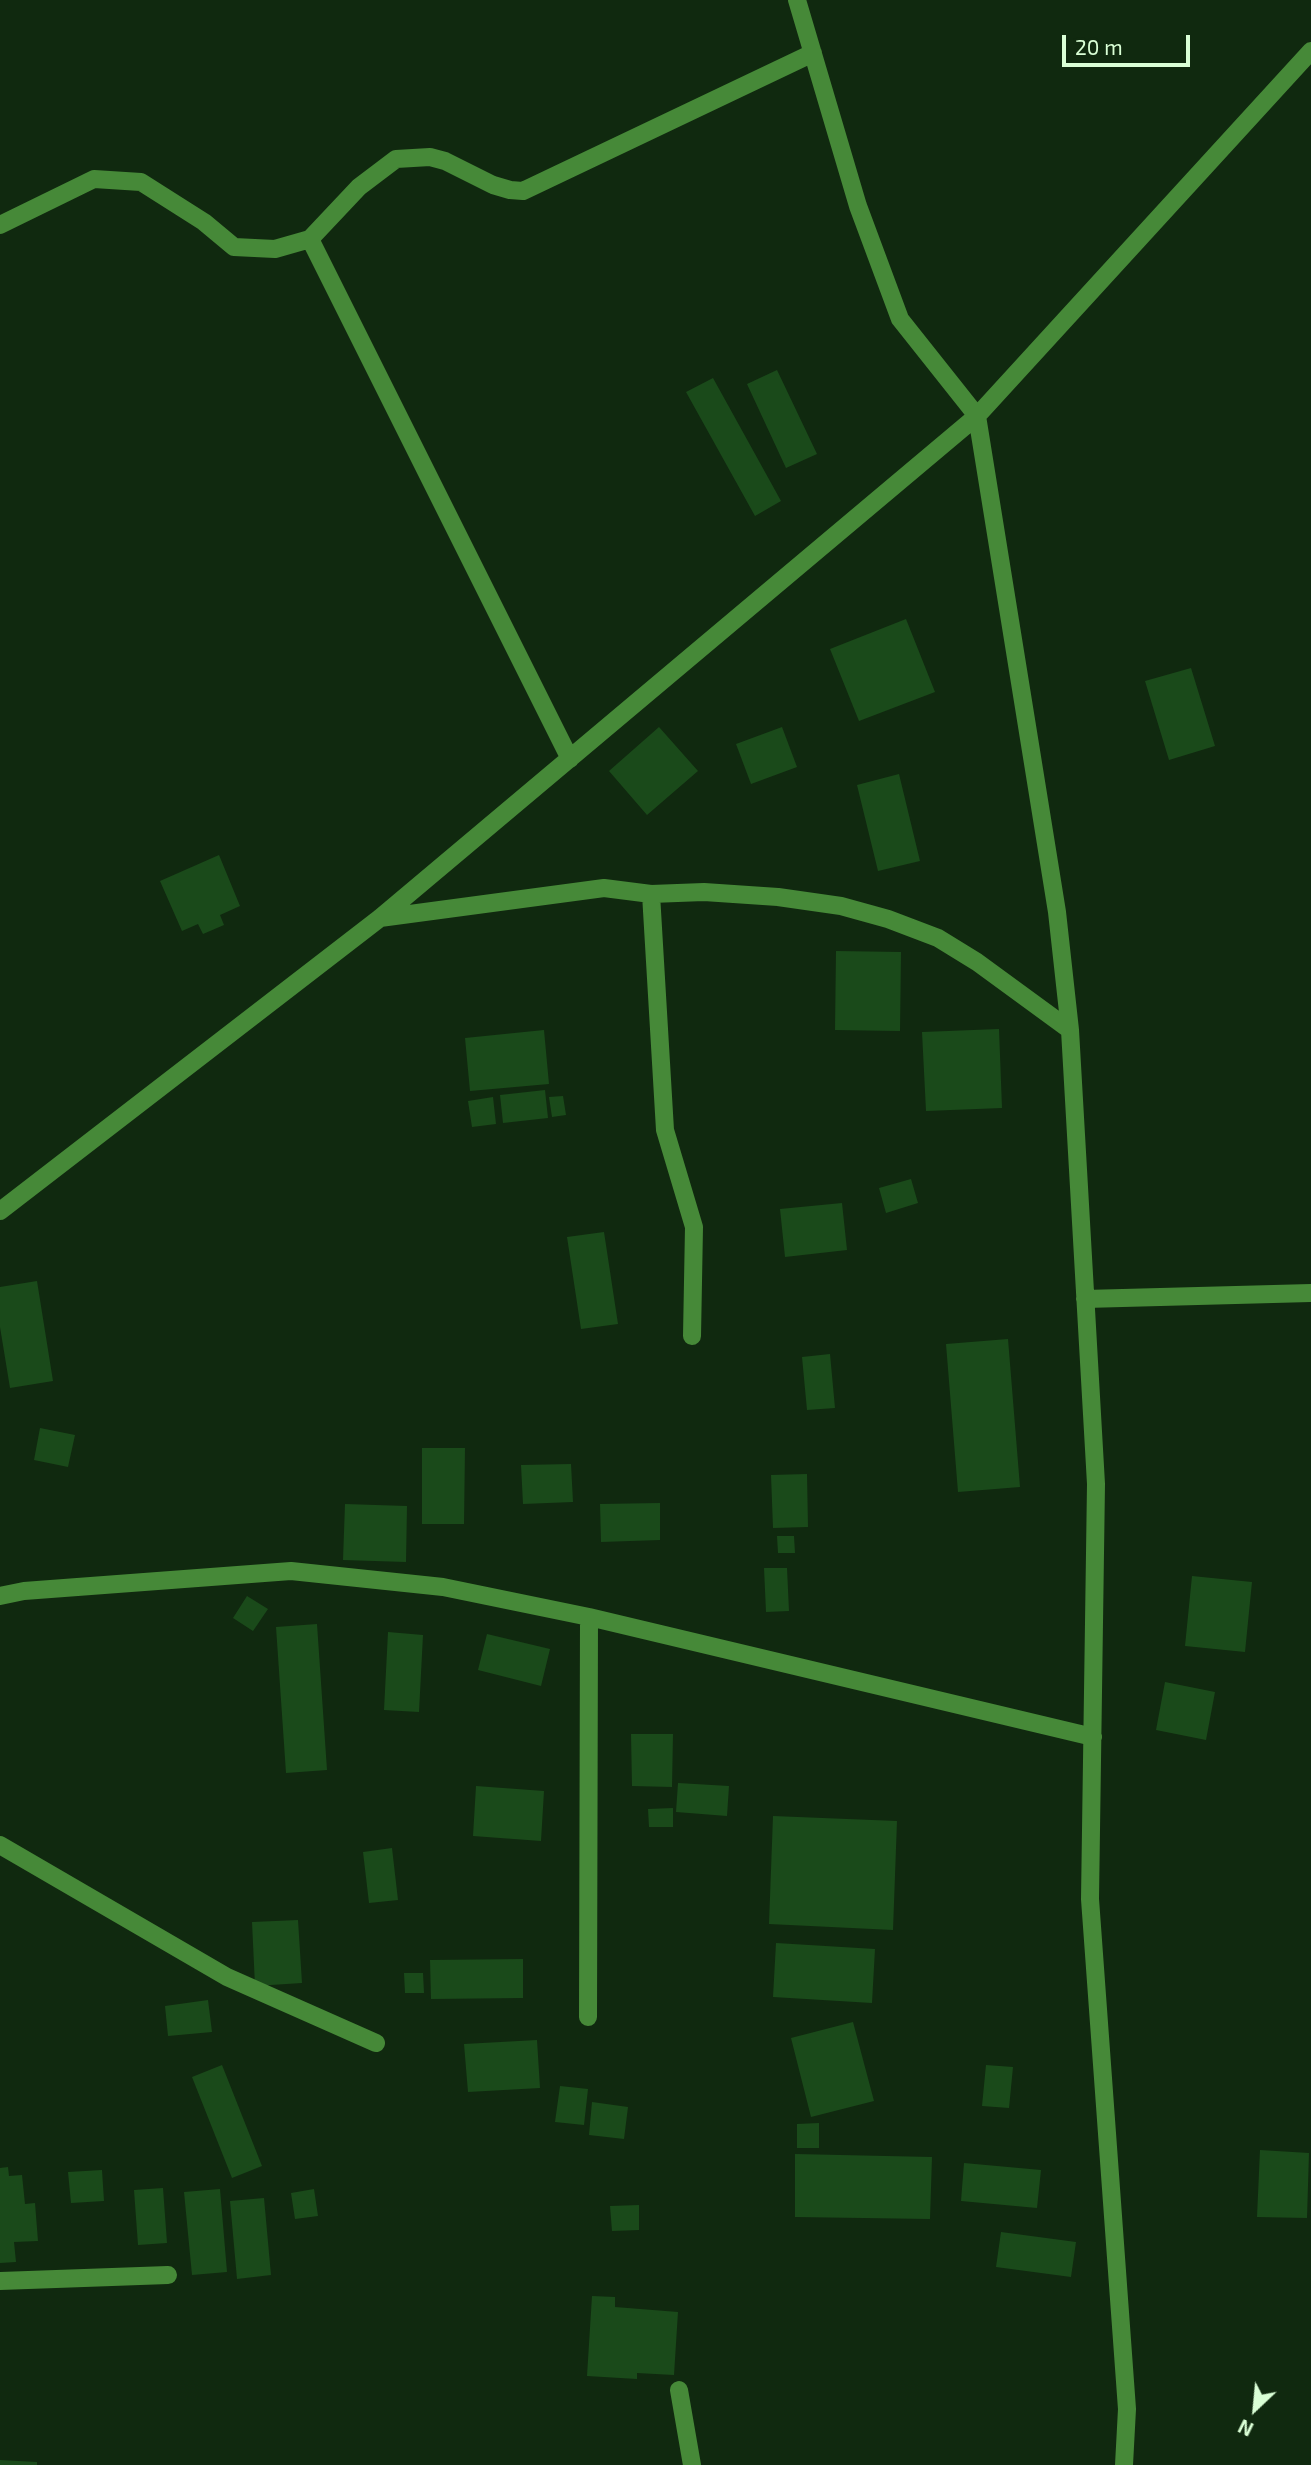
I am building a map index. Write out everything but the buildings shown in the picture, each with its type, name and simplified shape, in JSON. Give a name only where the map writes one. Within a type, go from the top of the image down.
[{"type":"street","points":[[797,0],[858,206],[900,319],[977,416],[1057,912],[1070,1030],[1096,1484],[1090,1899],[1127,2409],[1124,2465]]},
{"type":"street","points":[[0,1211],[380,918],[977,416],[1311,51]]},
{"type":"street","points":[[0,225],[94,179],[141,182],[204,222],[234,247],[275,249],[310,239],[359,187],[396,159],[430,157],[445,161],[492,185],[523,191],[813,53]]},
{"type":"street","points":[[310,239],[569,759]]},
{"type":"street","points":[[380,918],[604,888],[651,894],[704,892],[778,897],[841,906],[888,919],[938,938],[977,962],[1070,1030]]},
{"type":"street","points":[[651,894],[666,1130],[694,1227],[692,1336]]},
{"type":"street","points":[[1085,1299],[1311,1293]]},
{"type":"street","points":[[0,1596],[24,1591],[291,1571],[443,1587],[589,1617],[1093,1737]]},
{"type":"street","points":[[589,1617],[589,2017]]},
{"type":"street","points":[[0,1845],[227,1977],[376,2043]]},
{"type":"street","points":[[0,2281],[168,2275]]},
{"type":"street","points":[[679,2390],[692,2465]]}]
